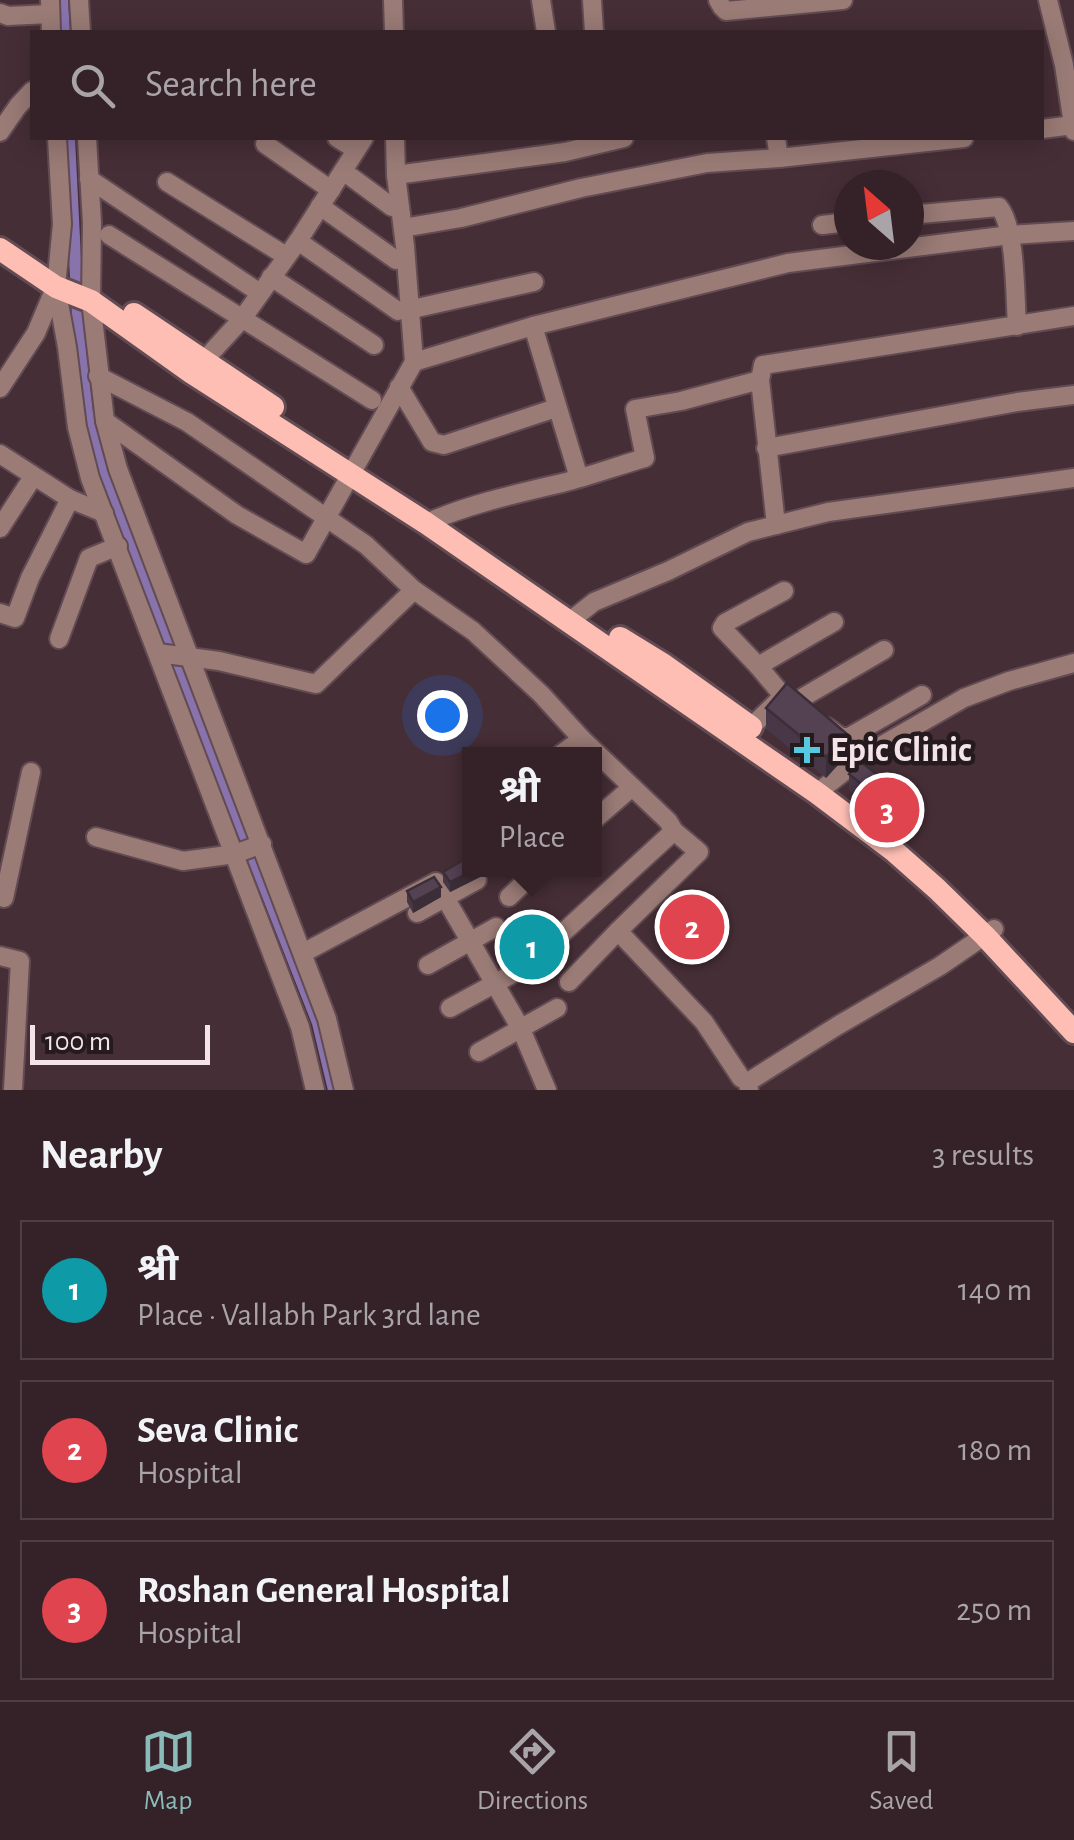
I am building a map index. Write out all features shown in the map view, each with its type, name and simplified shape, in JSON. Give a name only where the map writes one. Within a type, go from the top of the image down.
[{"type":"main road","points":[[0,232],[62,281]]},
{"type":"main road","points":[[0,250],[91,293],[745,732],[822,789],[990,932],[1074,1014]]},
{"type":"main road","points":[[990,932],[1074,1032]]},
{"type":"street","points":[[79,0],[80,30]]},
{"type":"street","points":[[393,0],[394,30]]},
{"type":"street","points":[[541,0],[546,30]]},
{"type":"street","points":[[592,0],[594,30]]},
{"type":"street","points":[[718,0],[726,11],[843,0]]},
{"type":"street","points":[[1044,129],[1074,128],[1069,64],[1048,0]]},
{"type":"street","points":[[0,12],[8,16],[50,16]]},
{"type":"street","points":[[0,132],[30,93]]},
{"type":"street","points":[[57,140],[67,347],[77,428],[90,478],[300,1028],[315,1090]]},
{"type":"street","points":[[87,140],[91,293],[105,422],[118,469],[328,1018],[344,1090]]},
{"type":"street","points":[[396,140],[403,228],[403,311],[414,362]]},
{"type":"street","points":[[396,175],[565,152],[616,140]]},
{"type":"street","points":[[776,140],[780,158]]},
{"type":"street","points":[[403,228],[707,163],[780,158],[826,146],[926,140]]},
{"type":"street","points":[[265,144],[331,190]]},
{"type":"street","points":[[198,366],[242,319],[360,144]]},
{"type":"street","points":[[343,171],[392,207]]},
{"type":"street","points":[[89,179],[374,345]]},
{"type":"street","points":[[168,182],[403,311],[534,282]]},
{"type":"street","points":[[320,206],[396,260]]},
{"type":"street","points":[[924,213],[995,206],[1004,212],[1010,235],[1018,326]]},
{"type":"street","points":[[822,226],[834,224]]},
{"type":"street","points":[[105,422],[237,515],[306,554],[414,362],[532,326],[788,263],[1010,235],[1074,232]]},
{"type":"street","points":[[109,235],[372,400]]},
{"type":"street","points":[[0,388],[36,334],[62,281]]},
{"type":"street","points":[[776,525],[760,380],[763,364],[1074,316]]},
{"type":"street","points":[[532,326],[579,478]]},
{"type":"street","points":[[98,376],[187,422],[366,545],[414,590],[473,631],[541,694],[587,747]]},
{"type":"street","points":[[433,520],[645,458],[635,409],[681,402],[760,380]]},
{"type":"street","points":[[399,387],[432,442],[444,445],[556,408]]},
{"type":"street","points":[[766,448],[1074,395]]},
{"type":"street","points":[[0,454],[70,499],[104,513]]},
{"type":"street","points":[[0,528],[33,477]]},
{"type":"street","points":[[575,618],[594,602],[748,532],[828,512],[1074,478]]},
{"type":"street","points":[[0,613],[15,618],[30,578],[70,499]]},
{"type":"street","points":[[59,639],[90,558],[118,546]]},
{"type":"street","points":[[158,653],[219,661],[316,684],[414,590]]},
{"type":"street","points":[[784,591],[722,628],[779,691],[800,707],[841,737],[922,695]]},
{"type":"street","points":[[758,666],[834,622]]},
{"type":"street","points":[[745,732],[800,707],[884,650]]},
{"type":"street","points":[[822,789],[865,755],[964,698],[1074,662]]},
{"type":"street","points":[[571,747],[582,739]]},
{"type":"street","points":[[4,898],[9,834],[31,772]]},
{"type":"street","points":[[569,982],[699,852],[631,788],[602,772]]},
{"type":"street","points":[[602,813],[631,788]]},
{"type":"street","points":[[544,950],[674,831]]},
{"type":"street","points":[[96,837],[183,861],[235,854],[261,844]]},
{"type":"street","points":[[509,897],[530,877]]},
{"type":"street","points":[[302,953],[444,884],[477,880]]},
{"type":"street","points":[[416,913],[444,884]]},
{"type":"street","points":[[444,884],[470,942],[521,1028],[548,1090]]},
{"type":"street","points":[[428,965],[496,927]]},
{"type":"street","points":[[618,931],[704,1022],[748,1086],[990,932]]},
{"type":"street","points":[[0,956],[20,961],[7,1060],[14,1090]]},
{"type":"street","points":[[450,1008],[525,967]]},
{"type":"street","points":[[479,1052],[557,1008]]},
{"type":"building","points":[[787,683],[847,734],[826,757],[766,708]]},
{"type":"building","points":[[860,761],[920,809],[909,823],[849,774]]},
{"type":"building","points":[[462,861],[462,876],[450,882],[443,872]]},
{"type":"building","points":[[434,877],[441,887],[413,902],[407,891]]},
{"type":"building","points":[[697,908],[707,919],[692,933],[681,921]]},
{"type":"building","points":[[529,923],[544,944],[535,950],[521,928]]},
{"type":"waterway","points":[[62,0],[64,30]]},
{"type":"waterway","points":[[69,140],[79,339],[87,412],[107,485],[318,1023],[334,1090]]},
{"type":"place","name":"Epic Clinic","points":[[807,750]]},
{"type":"place","name":"Roshan General Hospital","points":[[887,810]]},
{"type":"place","name":"Seva Clinic","points":[[692,927]]},
{"type":"place","name":"श्री","points":[[532,947]]}]
